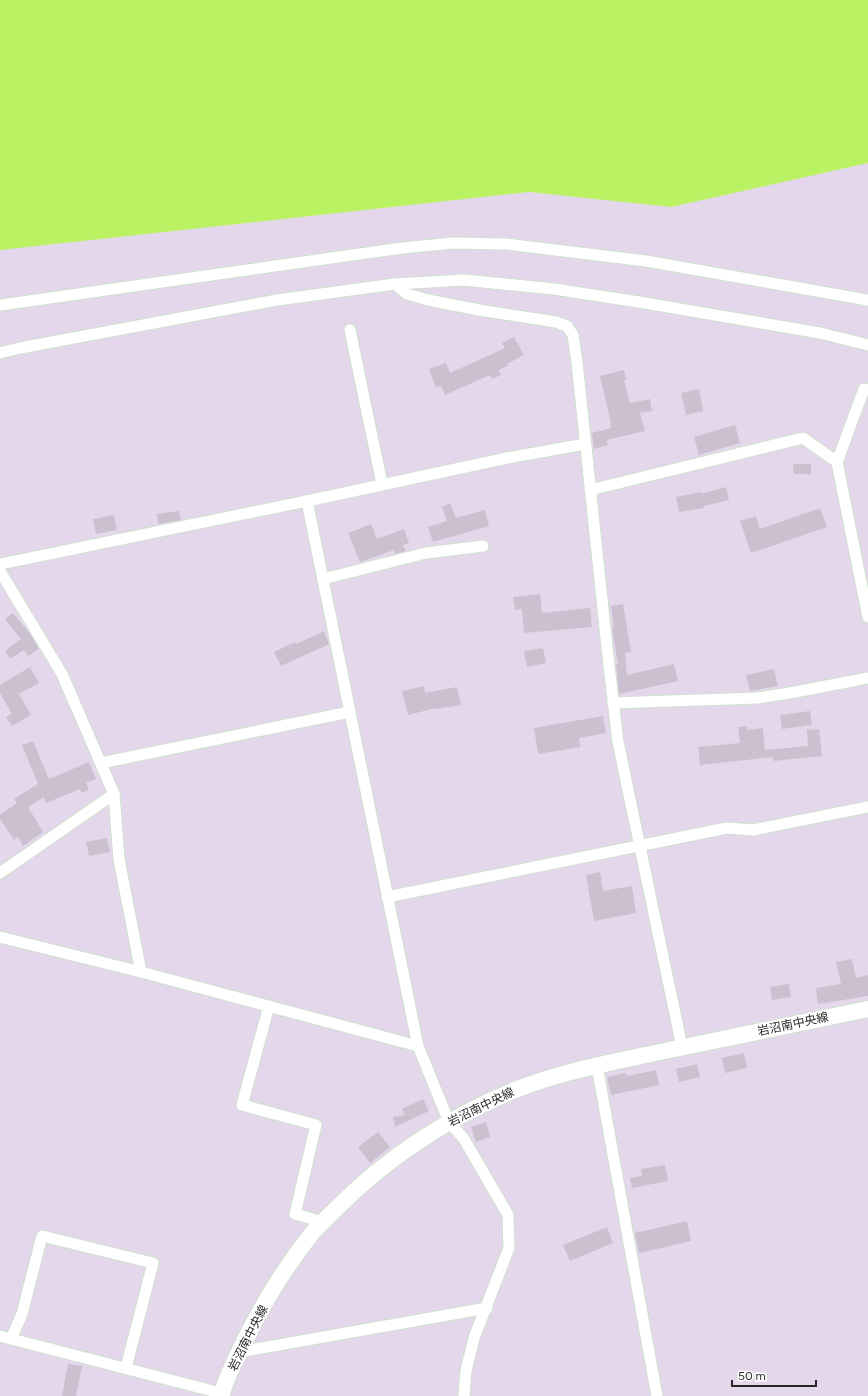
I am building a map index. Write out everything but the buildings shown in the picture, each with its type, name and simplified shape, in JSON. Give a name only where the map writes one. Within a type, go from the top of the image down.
[{"type":"street","points":[[0,305],[402,248],[453,243],[506,244],[646,261],[868,300]]},
{"type":"street","points":[[0,353],[277,300],[395,284],[464,280],[554,289],[639,302],[812,332],[868,345]]},
{"type":"street","points":[[395,284],[407,294],[428,300],[479,310],[556,322],[567,326],[573,335],[618,742],[682,1047]]},
{"type":"street","points":[[350,330],[382,484]]},
{"type":"street","points":[[868,390],[864,389],[837,462],[868,617]]},
{"type":"street","points":[[590,490],[803,438],[837,462]]},
{"type":"street","points":[[0,564],[507,458],[585,444]]},
{"type":"street","points":[[307,501],[418,1046],[449,1122],[464,1139],[508,1215],[509,1248],[487,1308],[474,1338],[466,1371],[464,1396]]},
{"type":"street","points":[[323,579],[426,553],[483,546]]},
{"type":"street","points":[[0,571],[62,674],[114,794],[119,859],[141,972]]},
{"type":"street","points":[[613,703],[757,698],[868,678]]},
{"type":"street","points":[[101,763],[350,712]]},
{"type":"street","points":[[0,873],[114,794]]},
{"type":"street","points":[[387,897],[727,828],[753,830],[868,807]]},
{"type":"street","points":[[0,936],[418,1046]]},
{"type":"street","points":[[269,1006],[242,1105],[316,1125],[295,1214],[323,1222]]},
{"type":"street","name":"岩沼南中央線","points":[[221,1395],[256,1317],[284,1272],[314,1231],[368,1179],[400,1155],[449,1122],[482,1104],[516,1089],[554,1076],[682,1047],[868,1009]]},
{"type":"street","points":[[597,1066],[657,1396]]},
{"type":"street","points":[[126,1368],[153,1264],[42,1236],[22,1314],[5,1338],[126,1368],[221,1395]]},
{"type":"street","points":[[239,1352],[487,1308]]},
{"type":"shaded area","points":[[0,0],[868,0],[868,163],[671,207],[529,192],[0,250]]}]
